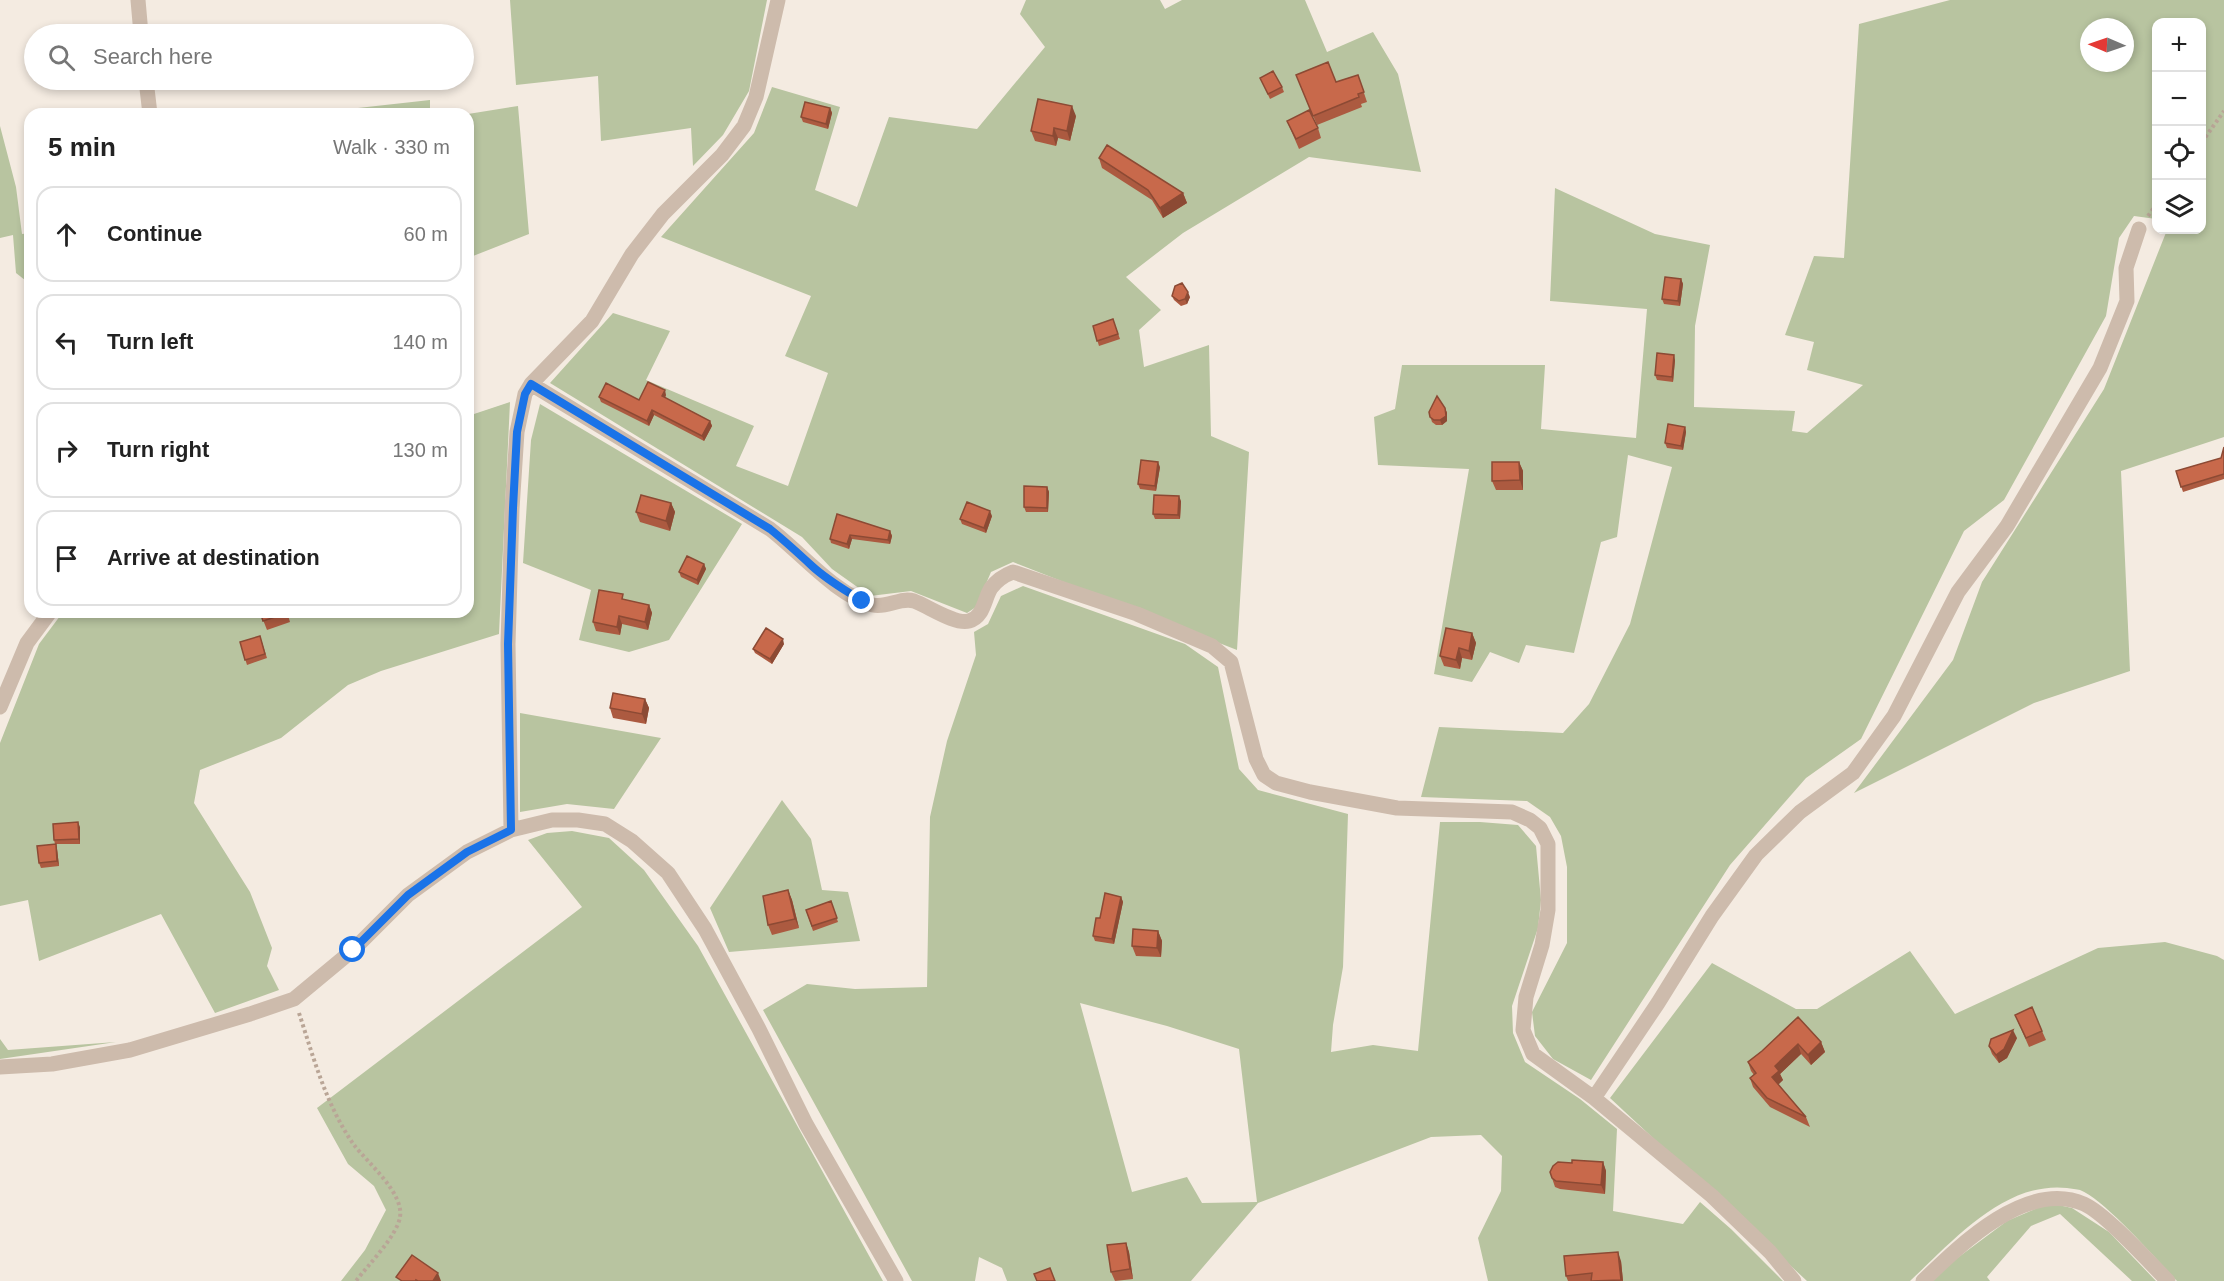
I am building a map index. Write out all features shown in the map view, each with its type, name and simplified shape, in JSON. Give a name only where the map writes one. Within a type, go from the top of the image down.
[{"type":"street","points":[[138,0],[140,24]]},
{"type":"street","points":[[511,830],[508,644],[517,432],[525,394],[531,384],[592,321],[632,254],[663,214],[722,155],[744,126],[756,97],[778,0]]},
{"type":"street","points":[[148,90],[149,108]]},
{"type":"street","points":[[1594,1098],[1658,1003],[1712,916],[1756,855],[1800,812],[1853,773],[1894,716],[1958,592],[2007,526],[2100,368],[2127,301],[2126,268],[2139,229]]},
{"type":"street","points":[[531,384],[770,529],[836,585],[868,603],[886,606],[898,601],[912,600],[955,620],[971,621],[979,616],[992,587],[1004,576],[1014,572],[1137,614],[1212,646],[1231,662],[1256,759],[1264,775],[1276,783],[1311,792],[1397,807],[1512,812],[1530,820],[1540,828],[1548,844],[1548,910],[1542,945],[1526,997],[1523,1030],[1533,1054],[1594,1098],[1712,1196],[1770,1252],[1794,1281]]},
{"type":"street","points":[[0,707],[27,643],[46,618]]},
{"type":"street","points":[[0,1067],[52,1064],[130,1050],[239,1018],[294,999],[353,950],[408,895],[467,852],[511,830],[552,820],[578,820],[604,824],[632,842],[668,873],[705,929],[759,1029],[806,1124],[896,1281]]},
{"type":"street","points":[[1923,1281],[1950,1254],[1986,1226],[2026,1204],[2060,1198],[2084,1204],[2099,1214],[2168,1281]]},
{"type":"path","points":[[2206,136],[2224,111]]},
{"type":"path","points":[[294,999],[325,1092],[337,1118],[355,1146],[394,1192],[400,1207],[400,1218],[396,1229],[356,1281]]},
{"type":"green space","points":[[510,0],[767,0],[749,91],[723,135],[693,166],[691,128],[601,141],[598,76],[516,85]]},
{"type":"green space","points":[[1026,0],[1160,0],[1165,9],[1182,0],[1305,0],[1327,52],[1373,32],[1398,74],[1421,172],[1309,157],[1183,233],[1126,277],[1161,310],[1139,330],[1144,367],[1209,345],[1211,436],[1249,452],[1237,650],[1013,562],[991,572],[976,607],[967,613],[911,591],[870,596],[832,569],[802,537],[550,383],[613,313],[670,331],[646,380],[754,426],[736,466],[788,486],[828,373],[785,356],[811,296],[661,237],[754,133],[772,87],[840,107],[815,190],[857,207],[889,117],[977,129],[1045,47],[1020,14]]},
{"type":"green space","points":[[1950,0],[2224,0],[2224,437],[2121,471],[2130,671],[2034,703],[1854,793],[1953,660],[1982,582],[2104,389],[2165,234],[2206,234],[2206,18],[2152,18],[2152,218],[2134,216],[2119,238],[2106,316],[2004,500],[1964,531],[1861,739],[1806,778],[1730,865],[1591,1080],[1553,1059],[1535,1036],[1532,1012],[1567,943],[1567,867],[1561,836],[1550,817],[1527,801],[1421,797],[1439,727],[1563,733],[1589,704],[1630,624],[1672,467],[1628,455],[1617,537],[1601,542],[1574,653],[1526,645],[1519,663],[1490,652],[1472,682],[1434,674],[1469,469],[1378,465],[1374,417],[1395,409],[1402,365],[1545,365],[1541,429],[1636,438],[1647,309],[1550,301],[1555,188],[1655,234],[1710,245],[1695,326],[1694,407],[1795,411],[1792,431],[1807,433],[1863,385],[1807,370],[1814,342],[1785,335],[1814,256],[1844,258],[1859,24]]},
{"type":"green space","points":[[430,100],[430,108],[358,108]]},
{"type":"green space","points":[[518,106],[529,234],[474,256],[474,113]]},
{"type":"green space","points":[[0,126],[16,187],[22,234],[24,234],[24,279],[16,273],[13,235],[0,238]]},
{"type":"green space","points":[[510,402],[499,634],[381,671],[348,685],[281,738],[200,770],[194,803],[250,892],[272,948],[267,966],[279,990],[215,1013],[161,914],[39,961],[28,900],[0,906],[0,743],[39,644],[58,618],[474,618],[474,414]]},
{"type":"green space","points":[[540,404],[742,524],[669,640],[629,652],[579,640],[591,590],[523,563],[531,440]]},
{"type":"green space","points":[[1023,586],[1185,644],[1218,667],[1239,769],[1258,790],[1348,814],[1343,967],[1331,1052],[1373,1045],[1418,1051],[1440,822],[1518,825],[1536,846],[1541,900],[1538,928],[1512,1006],[1513,1033],[1525,1062],[1580,1099],[1617,1129],[1613,1211],[1683,1224],[1700,1202],[1731,1229],[1783,1281],[1488,1281],[1478,1238],[1501,1191],[1502,1156],[1481,1135],[1431,1137],[1258,1203],[1191,1281],[1007,1281],[1002,1268],[979,1257],[975,1281],[912,1281],[763,1010],[807,984],[855,989],[927,987],[930,817],[947,741],[976,655],[974,632],[988,624],[1001,596]],"holes":[[[1080,1003],[1167,1026],[1239,1049],[1257,1202],[1202,1203],[1187,1177],[1132,1192]]]},
{"type":"green space","points":[[520,713],[661,738],[614,809],[567,804],[520,812]]},
{"type":"green space","points":[[782,800],[811,839],[822,890],[848,892],[860,941],[729,952],[710,908]]},
{"type":"green space","points":[[572,831],[609,838],[644,870],[698,946],[883,1281],[341,1281],[365,1250],[386,1210],[374,1186],[348,1164],[317,1108],[582,907],[528,840],[547,833]]},
{"type":"green space","points":[[2165,942],[2224,960],[2224,1281],[2177,1281],[2130,1231],[2090,1196],[2080,1190],[2044,1188],[2022,1194],[1981,1217],[1910,1281],[1807,1281],[1610,1098],[1712,963],[1796,1009],[1817,1009],[1910,951],[1955,1014],[2098,948]]},
{"type":"green space","points":[[0,1039],[8,1050],[116,1042],[0,1059]]},
{"type":"green space","points":[[2049,1203],[2072,1208],[2109,1232],[2156,1281],[2132,1281],[2060,1214],[2031,1226],[1987,1277],[1990,1281],[1931,1281],[1944,1268],[2007,1221]]},
{"type":"building","points":[[1328,62],[1336,82],[1358,75],[1364,92],[1358,94],[1359,97],[1313,116],[1296,75]]},
{"type":"building","points":[[1273,71],[1282,87],[1268,94],[1260,78]]},
{"type":"building","points":[[1038,99],[1072,106],[1067,131],[1054,128],[1053,136],[1031,131]]},
{"type":"building","points":[[805,102],[830,108],[826,124],[801,117]]},
{"type":"building","points":[[1309,110],[1318,128],[1296,139],[1287,121]]},
{"type":"building","points":[[1107,145],[1183,193],[1160,208],[1148,190],[1099,158]]},
{"type":"building","points":[[1665,277],[1681,279],[1678,301],[1662,299]]},
{"type":"building","points":[[1182,283],[1188,292],[1185,299],[1179,301],[1172,296],[1175,286]]},
{"type":"building","points":[[1113,319],[1118,334],[1097,341],[1093,326]]},
{"type":"building","points":[[1657,353],[1674,355],[1672,377],[1655,375]]},
{"type":"building","points":[[648,382],[665,390],[662,396],[710,421],[702,436],[652,410],[647,421],[599,397],[606,383],[639,400]]},
{"type":"building","points":[[1437,396],[1445,408],[1446,416],[1440,420],[1434,420],[1430,417],[1429,412]]},
{"type":"building","points":[[1668,424],[1685,427],[1681,446],[1665,443]]},
{"type":"building","points":[[2224,447],[2224,474],[2181,487],[2176,471],[2221,458]]},
{"type":"building","points":[[1141,460],[1158,462],[1155,486],[1138,484]]},
{"type":"building","points":[[1492,462],[1519,462],[1520,480],[1492,481]]},
{"type":"building","points":[[1024,486],[1047,487],[1047,508],[1024,507]]},
{"type":"building","points":[[641,495],[671,503],[666,521],[636,512]]},
{"type":"building","points":[[1154,495],[1179,496],[1178,515],[1153,514]]},
{"type":"building","points":[[967,502],[990,511],[984,528],[960,519]]},
{"type":"building","points":[[837,514],[890,531],[888,540],[850,535],[847,544],[830,539]]},
{"type":"building","points":[[687,556],[704,564],[697,580],[679,572]]},
{"type":"building","points":[[599,590],[623,594],[622,599],[649,605],[645,622],[619,616],[617,627],[593,622]]},
{"type":"building","points":[[766,628],[783,639],[770,659],[753,649]]},
{"type":"building","points":[[1446,628],[1472,633],[1469,651],[1459,648],[1456,660],[1440,656]]},
{"type":"building","points":[[260,636],[265,654],[245,660],[240,642]]},
{"type":"building","points":[[613,693],[645,699],[642,714],[610,708]]},
{"type":"building","points":[[78,822],[79,839],[54,840],[53,824]]},
{"type":"building","points":[[56,844],[57,861],[39,863],[37,846]]},
{"type":"building","points":[[788,890],[795,919],[768,925],[763,896]]},
{"type":"building","points":[[1105,893],[1121,897],[1112,939],[1093,936],[1096,918],[1100,918]]},
{"type":"building","points":[[831,901],[837,918],[812,926],[806,910]]},
{"type":"building","points":[[1133,929],[1158,931],[1157,948],[1132,946]]},
{"type":"building","points":[[2032,1007],[2042,1031],[2026,1038],[2015,1015]]},
{"type":"building","points":[[1798,1017],[1821,1042],[1808,1055],[1798,1044],[1775,1066],[1779,1071],[1772,1077],[1806,1117],[1767,1098],[1750,1078],[1756,1073],[1748,1062]]},
{"type":"building","points":[[2013,1030],[2004,1049],[1996,1055],[1989,1046],[1991,1039]]},
{"type":"building","points":[[1572,1160],[1603,1162],[1601,1185],[1556,1181],[1552,1178],[1550,1172],[1553,1166],[1558,1162],[1572,1163]]},
{"type":"building","points":[[1126,1243],[1130,1269],[1111,1272],[1107,1245]]},
{"type":"building","points":[[1618,1252],[1621,1280],[1591,1281],[1592,1273],[1566,1276],[1564,1256]]},
{"type":"building","points":[[412,1255],[438,1273],[433,1281],[402,1281],[396,1277]]},
{"type":"building","points":[[1050,1268],[1055,1281],[1037,1281],[1034,1274]]},
{"type":"route","points":[[353,950],[408,895],[467,852],[511,830],[508,644],[513,508],[517,432],[525,394],[531,384],[770,529],[812,567],[862,601]]}]
